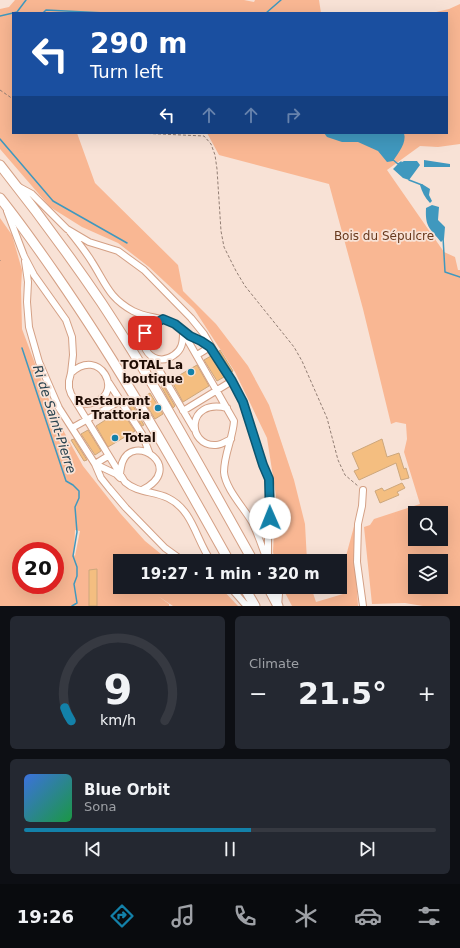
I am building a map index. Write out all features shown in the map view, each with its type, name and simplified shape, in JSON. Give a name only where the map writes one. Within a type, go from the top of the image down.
[{"type":"highway","points":[[0,165],[59,242],[105,308],[174,420],[249,554]]},
{"type":"highway","points":[[2,200],[84,315],[155,430],[225,554]]},
{"type":"highway","points":[[248,594],[255,606]]},
{"type":"highway","points":[[272,594],[278,606]]},
{"type":"street","points":[[18,187],[32,194],[67,229],[89,257],[103,283],[112,295],[122,304],[135,312],[153,318],[163,319],[175,324],[190,336],[210,347]]},
{"type":"street","points":[[2,200],[24,256],[34,275],[66,320],[72,337],[73,355],[69,388],[86,421],[125,482]]},
{"type":"street","points":[[67,229],[88,242],[118,251],[144,270],[191,318],[204,334],[210,347],[232,381],[243,402],[263,465],[269,479],[270,518],[268,554]]},
{"type":"street","points":[[24,256],[28,282],[27,302],[29,327],[40,362],[59,408],[95,464],[101,478],[126,508],[165,548],[173,554]]},
{"type":"street","points":[[163,319],[149,327],[145,333],[143,342],[146,350],[200,438],[210,445],[218,445],[231,439]]},
{"type":"street","points":[[150,355],[164,360],[173,356],[182,346],[182,330]]},
{"type":"street","points":[[182,330],[234,421],[234,430],[227,452],[224,473],[228,484],[253,524],[265,554]]},
{"type":"street","points":[[197,355],[210,347]]},
{"type":"street","points":[[71,373],[77,367],[93,365],[99,367],[106,374],[120,401],[142,434],[149,452],[157,460],[160,469],[159,474],[152,485],[142,490]]},
{"type":"street","points":[[183,411],[232,381]]},
{"type":"street","points":[[75,400],[78,403],[84,404],[91,404],[98,401],[104,396],[109,382]]},
{"type":"street","points":[[72,428],[120,401]]},
{"type":"street","points":[[196,432],[195,424],[197,417],[205,409],[211,406],[227,408]]},
{"type":"street","points":[[120,476],[122,463],[129,454],[138,450],[149,452]]},
{"type":"street","points":[[95,464],[108,456]]},
{"type":"street","points":[[95,464],[116,474],[130,486],[169,498],[179,505],[188,515],[206,554]]},
{"type":"street","points":[[363,490],[362,506],[358,524],[357,562],[363,606]]},
{"type":"street","points":[[236,594],[248,606]]},
{"type":"street","points":[[278,606],[279,594]]},
{"type":"path","points":[[0,90],[12,99]]},
{"type":"path","points":[[160,134],[204,136],[211,144],[217,169],[221,231],[224,246],[245,286],[294,347],[302,361],[327,418],[338,460],[345,475],[363,490]]},
{"type":"green space","points":[[15,0],[244,0],[254,2],[255,0],[319,0],[321,12],[12,12],[12,134],[77,134],[95,183],[178,265],[183,291],[216,324],[248,366],[269,405],[294,480],[305,524],[307,554],[273,554],[276,496],[267,438],[235,372],[194,309],[149,267],[118,243],[82,227],[50,207],[0,149],[0,9],[9,7]]},
{"type":"green space","name":"Bois du Sépulcre","points":[[460,4],[460,144],[438,147],[420,146],[387,170],[444,252],[455,257],[458,270],[460,270],[460,606],[423,606],[405,603],[372,604],[364,527],[370,525],[374,519],[408,508],[408,546],[448,546],[448,506],[414,506],[420,504],[404,452],[407,439],[406,424],[396,422],[391,424],[363,309],[329,184],[219,155],[208,134],[448,134],[448,12],[436,12],[449,9]]},
{"type":"green space","points":[[0,218],[12,235],[22,270],[22,329],[46,393],[63,430],[83,466],[120,513],[145,541],[161,554],[113,554],[113,594],[227,594],[238,606],[173,606],[158,596],[169,604],[169,606],[0,606]],"holes":[[[75,530],[80,531],[75,556]]]},
{"type":"green space","points":[[356,519],[355,561],[358,606],[292,606],[286,594],[313,594],[316,602],[347,594],[347,554]]},
{"type":"water","points":[[325,134],[404,134],[405,137],[402,148],[393,161],[387,162],[378,151],[358,142],[342,142],[327,137]]},
{"type":"water","points":[[424,160],[450,164],[450,167],[424,167]]},
{"type":"water","points":[[404,161],[417,161],[420,165],[409,180],[403,178],[393,169]]},
{"type":"water","points":[[422,184],[430,189],[429,195],[432,201],[430,203],[422,190],[420,185]]},
{"type":"water","points":[[432,205],[439,207],[438,220],[445,227],[444,239],[441,242],[429,227],[426,220],[426,208]]},
{"type":"building","points":[[220,350],[233,371],[232,372],[219,351]]},
{"type":"building","points":[[211,356],[224,377],[217,381],[204,360]]},
{"type":"building","points":[[197,365],[209,386],[183,402],[171,380]]},
{"type":"building","points":[[163,385],[175,406],[173,408],[161,386]]},
{"type":"building","points":[[150,393],[163,414],[155,419],[142,398]]},
{"type":"building","points":[[132,404],[144,425],[142,426],[129,406]]},
{"type":"building","points":[[121,410],[135,431],[108,447],[96,426]]},
{"type":"building","points":[[88,430],[101,451],[95,455],[81,434]]},
{"type":"building","points":[[74,439],[87,460],[84,461],[71,440]]},
{"type":"building","points":[[382,439],[387,457],[399,453],[404,469],[406,468],[409,478],[401,480],[396,463],[359,480],[354,471],[359,469],[352,453]]},
{"type":"building","points":[[402,483],[405,488],[397,492],[399,495],[380,503],[375,491],[382,488],[384,491]]},
{"type":"building","points":[[97,569],[97,606],[89,606],[89,570]]},
{"type":"waterway","points":[[17,12],[26,0]]},
{"type":"waterway","points":[[267,12],[281,0]]},
{"type":"waterway","points":[[44,12],[46,10],[85,12]]},
{"type":"waterway","points":[[0,16],[12,13]]},
{"type":"waterway","points":[[0,139],[53,201],[127,243]]},
{"type":"waterway","points":[[392,159],[398,164],[401,162],[401,164]]},
{"type":"waterway","points":[[409,180],[422,185]]},
{"type":"waterway","points":[[443,237],[445,272],[460,277]]},
{"type":"waterway","name":"Ri de Saint-Pierre","points":[[22,348],[66,481],[79,491],[79,498],[75,507],[77,532],[73,556],[77,567],[77,576],[74,584],[77,603],[72,606]]},
{"type":"place","name":"TOTAL La boutique","points":[[191,372]]},
{"type":"place","name":"Restaurant Trattoria","points":[[158,408]]},
{"type":"place","name":"Total","points":[[115,438]]},
{"type":"route","points":[[145,333],[149,327],[163,319],[175,324],[190,336],[210,347],[232,381],[243,402],[248,416],[263,465],[269,479],[270,518]]}]
